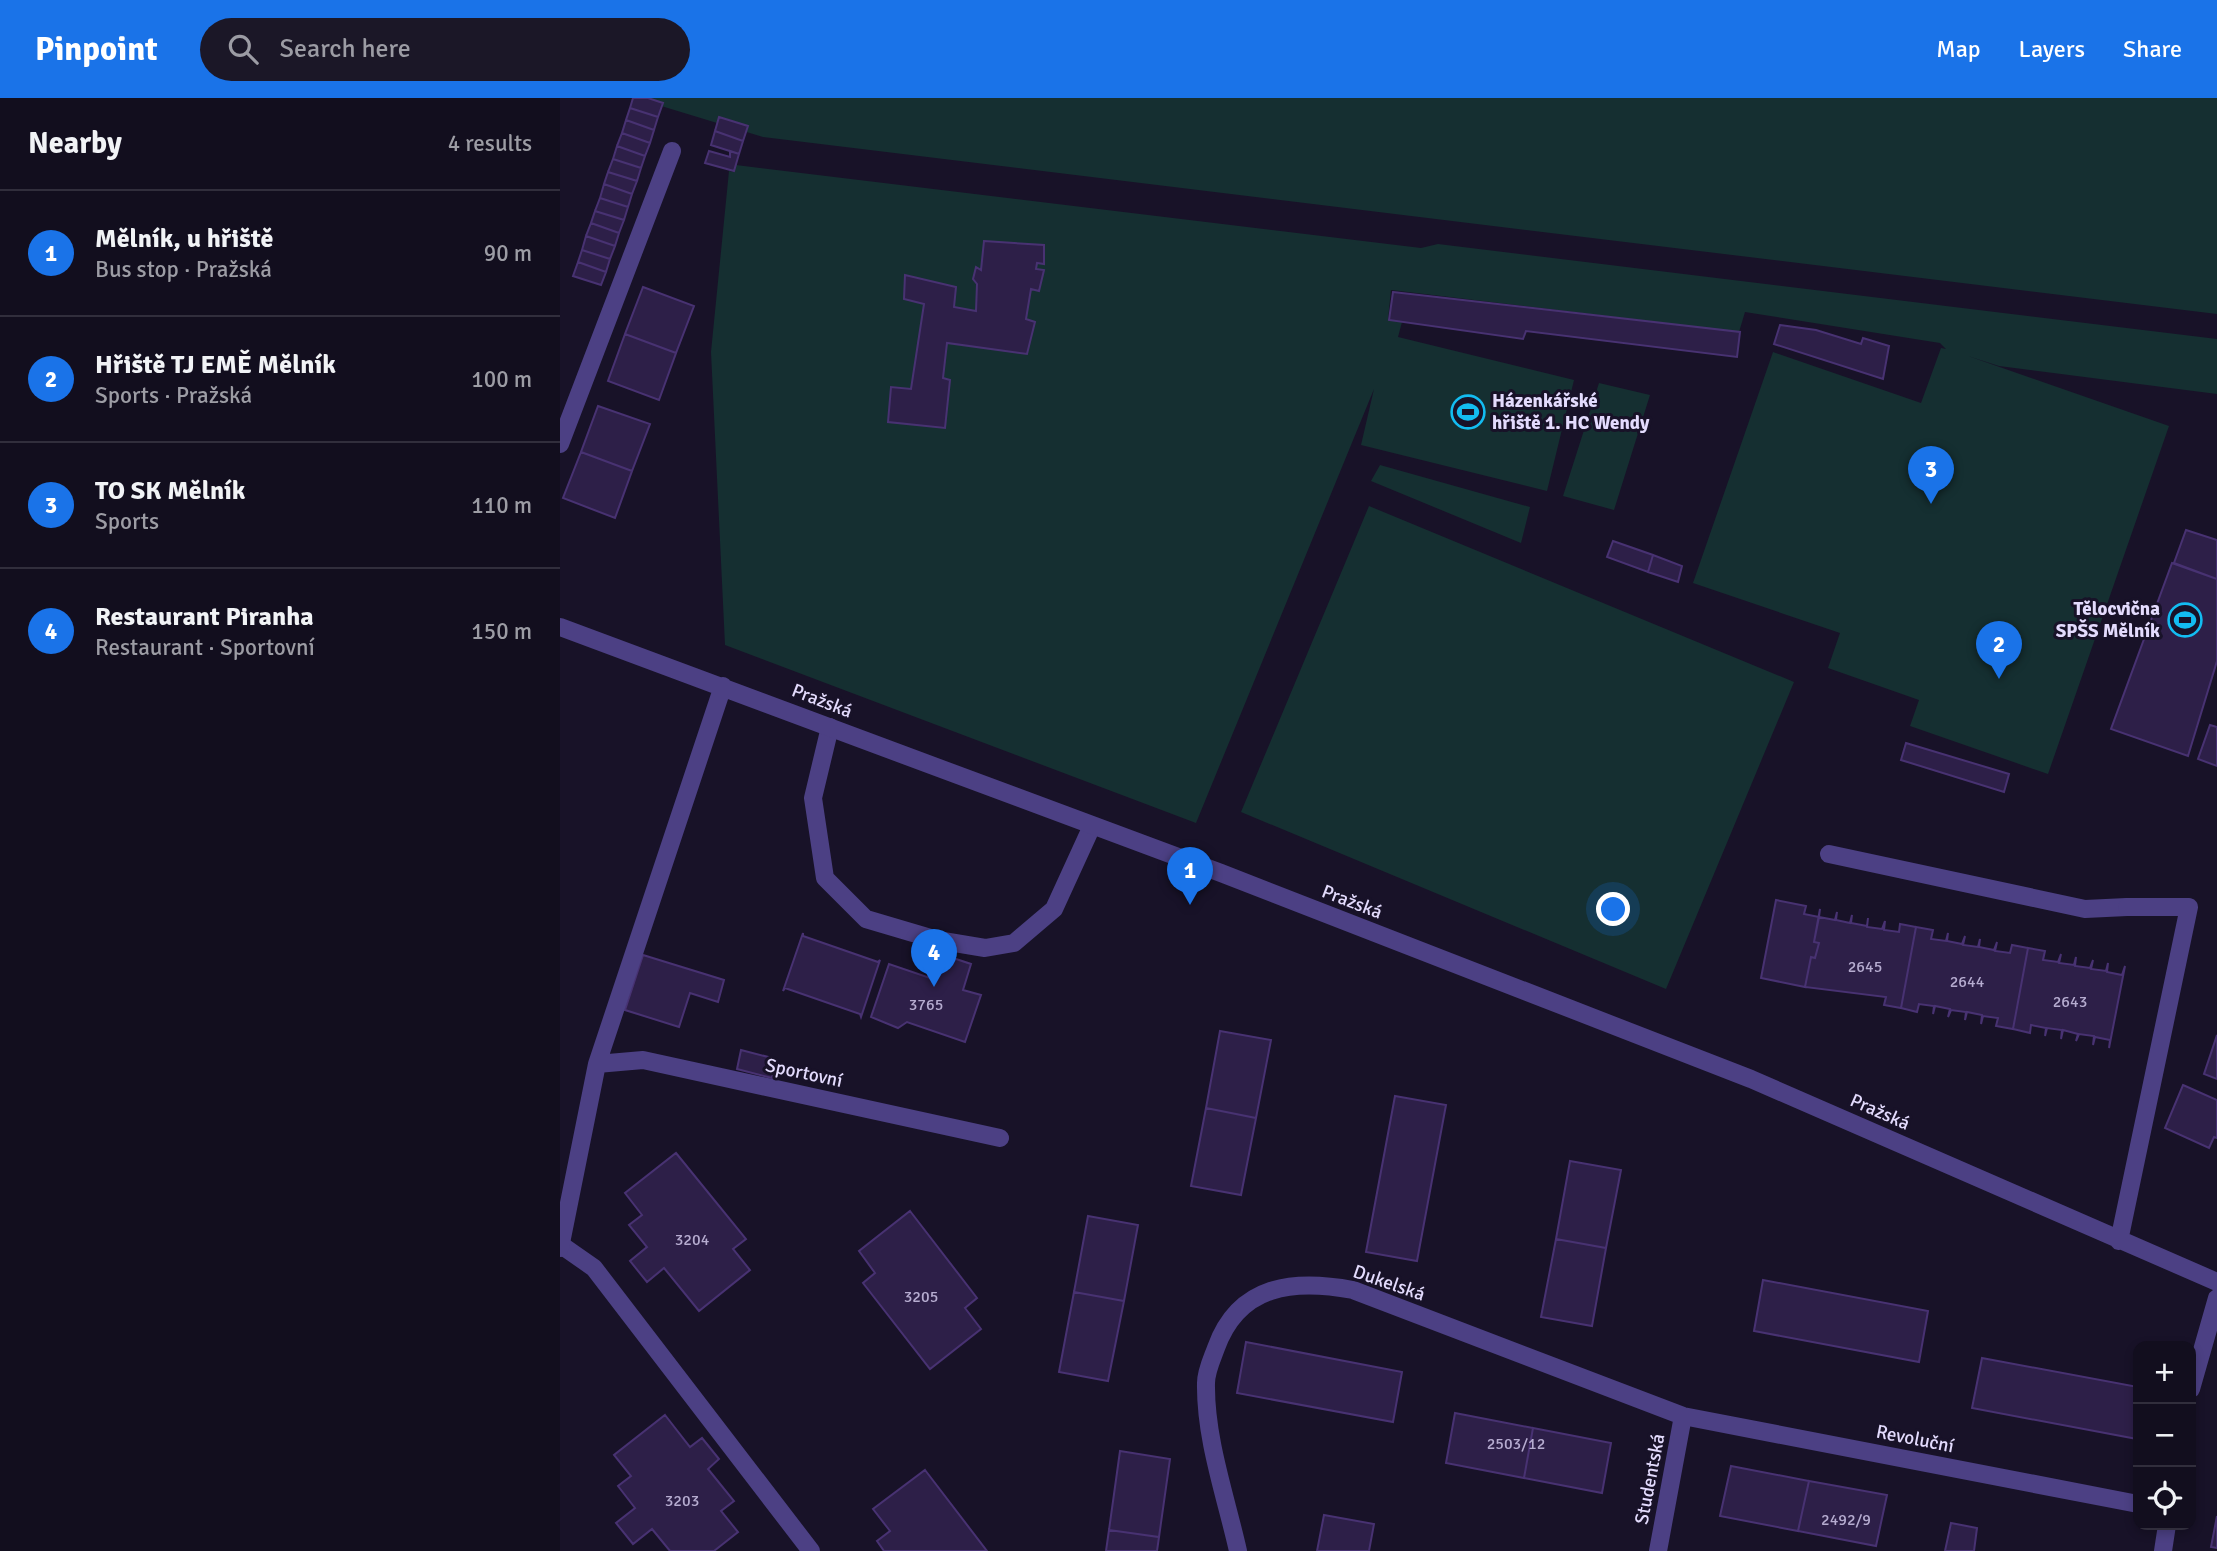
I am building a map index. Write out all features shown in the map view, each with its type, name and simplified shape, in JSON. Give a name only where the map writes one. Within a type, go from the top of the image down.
[{"type":"street","points":[[560,444],[672,151]]},
{"type":"street","name":"Pražská","points":[[560,627],[1093,826],[1751,1079],[2217,1282]]},
{"type":"street","points":[[723,687],[597,1064],[560,1246],[594,1268],[811,1551]]},
{"type":"street","points":[[830,727],[813,798],[825,878],[866,919],[937,940],[985,948],[1014,943],[1054,909],[1093,826]]},
{"type":"street","points":[[1829,854],[2085,909],[2189,907],[2119,1241]]},
{"type":"street","name":"Sportovní","points":[[597,1064],[643,1060],[1000,1138]]},
{"type":"street","name":"Dukelská","points":[[1238,1551],[1210,1431],[1205,1382],[1221,1334],[1234,1315],[1251,1301],[1284,1286],[1314,1284],[1353,1290],[1684,1416]]},
{"type":"street","points":[[2196,1372],[2217,1298]]},
{"type":"street","name":"Revoluční","points":[[1684,1416],[2133,1503]]},
{"type":"street","name":"Studentská","points":[[1658,1551],[1684,1416]]},
{"type":"street","points":[[2163,1551],[2166,1530]]},
{"type":"green space","points":[[635,98],[2217,98],[2217,314],[763,137]]},
{"type":"green space","points":[[736,165],[1421,248],[1438,244],[2217,339],[2217,394],[1999,366],[1968,356],[2169,426],[2048,774],[1910,726],[1919,700],[1828,668],[1840,633],[1693,583],[1773,352],[1921,403],[1941,348],[1946,349],[1940,343],[1745,312],[1739,332],[1391,290],[1388,319],[1402,322],[1398,337],[1574,380],[1547,491],[1361,445],[1374,389],[1196,823],[725,645],[711,352],[729,171],[733,172]]},
{"type":"green space","points":[[1599,383],[1650,395],[1614,510],[1563,496]]},
{"type":"green space","points":[[1380,465],[1530,507],[1521,543],[1371,481]]},
{"type":"green space","points":[[1369,506],[1794,682],[1666,989],[1241,812]]},
{"type":"building","points":[[633,98],[648,98],[663,103],[658,117],[630,108]]},
{"type":"building","points":[[630,108],[658,117],[654,130],[626,120]]},
{"type":"building","points":[[719,117],[748,126],[743,141],[715,131]]},
{"type":"building","points":[[626,120],[654,130],[650,143],[622,133]]},
{"type":"building","points":[[715,131],[743,141],[739,154],[711,145]]},
{"type":"building","points":[[622,133],[650,143],[645,156],[617,146]]},
{"type":"building","points":[[617,146],[645,156],[641,168],[613,159]]},
{"type":"building","points":[[709,151],[730,157],[730,151],[739,154],[734,171],[705,163]]},
{"type":"building","points":[[613,159],[641,168],[637,181],[608,172]]},
{"type":"building","points":[[608,172],[637,181],[632,194],[604,184]]},
{"type":"building","points":[[604,184],[632,194],[628,207],[600,198]]},
{"type":"building","points":[[600,198],[628,207],[624,220],[595,211]]},
{"type":"building","points":[[595,211],[624,220],[619,233],[591,223]]},
{"type":"building","points":[[591,223],[619,233],[615,246],[586,236]]},
{"type":"building","points":[[586,236],[615,246],[610,259],[582,250]]},
{"type":"building","points":[[984,241],[1044,245],[1044,264],[1037,263],[1036,269],[1044,270],[1039,291],[1031,289],[1026,319],[1035,322],[1027,354],[947,343],[943,378],[950,380],[945,428],[888,422],[891,387],[911,389],[924,304],[904,299],[905,275],[956,287],[954,307],[976,311],[977,284],[973,279],[976,267],[981,270]]},
{"type":"building","points":[[582,250],[610,259],[606,272],[578,262]]},
{"type":"building","points":[[578,262],[606,272],[601,285],[573,276]]},
{"type":"building","points":[[643,287],[694,306],[676,353],[625,334]]},
{"type":"building","points":[[1393,292],[1740,332],[1737,357],[1526,331],[1523,339],[1389,320]]},
{"type":"building","points":[[1780,325],[1816,330],[1861,344],[1863,338],[1889,346],[1883,379],[1774,344]]},
{"type":"building","points":[[625,334],[676,353],[659,400],[608,381]]},
{"type":"building","points":[[598,406],[650,424],[632,471],[581,452]]},
{"type":"building","points":[[581,452],[632,471],[615,518],[563,498]]},
{"type":"building","points":[[2186,530],[2217,540],[2217,579],[2174,563]]},
{"type":"building","points":[[1613,541],[1653,555],[1648,572],[1607,557]]},
{"type":"building","points":[[1653,555],[1682,566],[1678,582],[1648,572]]},
{"type":"building","name":"Tělocvična SPŠS Mělník","points":[[2172,563],[2217,579],[2217,661],[2188,756],[2111,729]]},
{"type":"building","points":[[2210,725],[2217,727],[2217,766],[2198,759]]},
{"type":"building","points":[[1906,743],[2009,774],[2004,792],[1901,760]]},
{"type":"building","points":[[1776,900],[1806,906],[1804,914],[1819,917],[1814,942],[1819,943],[1815,958],[1811,957],[1805,987],[1761,978]]},
{"type":"building","points":[[1820,909],[1819,917],[1835,920],[1837,912],[1836,920],[1850,923],[1852,915],[1851,923],[1867,926],[1868,918],[1867,927],[1882,929],[1885,921],[1884,930],[1899,932],[1900,924],[1916,927],[1901,1008],[1884,1005],[1886,997],[1805,987],[1811,957],[1815,958],[1819,943],[1814,942]]},
{"type":"building","points":[[1916,927],[1933,930],[1931,939],[1946,941],[1948,933],[1947,941],[1962,944],[1965,936],[1963,945],[1978,947],[1980,939],[1979,947],[1994,950],[1997,942],[1995,951],[2010,953],[2012,945],[2028,948],[2013,1029],[1996,1026],[1998,1018],[1983,1016],[1981,1024],[1982,1015],[1967,1012],[1965,1020],[1966,1012],[1951,1010],[1948,1017],[1950,1009],[1935,1006],[1933,1014],[1934,1006],[1919,1004],[1917,1012],[1901,1008]]},
{"type":"building","points":[[803,933],[803,936],[878,962],[880,960],[861,1017],[860,1014],[785,988],[783,991]]},
{"type":"building","points":[[2028,948],[2045,951],[2043,960],[2058,962],[2061,954],[2059,963],[2074,965],[2076,957],[2075,966],[2090,968],[2093,960],[2091,969],[2106,971],[2108,963],[2107,972],[2122,975],[2125,966],[2109,1048],[2110,1040],[2095,1037],[2093,1045],[2094,1036],[2079,1034],[2076,1041],[2078,1034],[2063,1030],[2061,1039],[2062,1030],[2047,1028],[2045,1036],[2046,1028],[2031,1025],[2030,1033],[2013,1029]]},
{"type":"building","points":[[938,953],[971,964],[963,990],[981,995],[965,1042],[907,1022],[898,1028],[871,1017],[889,964],[930,978]]},
{"type":"building","points":[[643,955],[724,980],[718,1002],[690,993],[679,1027],[625,1010]]},
{"type":"building","points":[[1220,1031],[1271,1040],[1256,1118],[1206,1108]]},
{"type":"building","points":[[2217,1035],[2217,1079],[2204,1074]]},
{"type":"building","points":[[741,1050],[776,1059],[772,1078],[737,1069]]},
{"type":"building","points":[[2183,1085],[2217,1100],[2217,1138],[2214,1137],[2209,1148],[2165,1128]]},
{"type":"building","points":[[1395,1096],[1446,1105],[1417,1261],[1366,1252]]},
{"type":"building","points":[[1206,1108],[1256,1118],[1241,1195],[1191,1186]]},
{"type":"building","points":[[676,1153],[746,1239],[733,1249],[750,1270],[699,1311],[664,1268],[647,1282],[630,1261],[647,1247],[629,1225],[642,1215],[625,1193]]},
{"type":"building","points":[[1570,1161],[1621,1170],[1606,1248],[1556,1239]]},
{"type":"building","points":[[910,1211],[977,1298],[965,1308],[981,1329],[930,1369],[863,1283],[875,1273],[859,1251]]},
{"type":"building","points":[[1088,1216],[1138,1225],[1124,1301],[1074,1292]]},
{"type":"building","points":[[1556,1239],[1606,1248],[1592,1326],[1541,1317]]},
{"type":"building","points":[[1763,1280],[1928,1311],[1919,1362],[1754,1331]]},
{"type":"building","points":[[1074,1292],[1124,1301],[1108,1381],[1059,1372]]},
{"type":"building","points":[[1246,1342],[1402,1372],[1393,1422],[1237,1393]]},
{"type":"building","points":[[1982,1358],[2133,1386],[2133,1438],[1972,1408]]},
{"type":"building","points":[[1455,1413],[1533,1428],[1524,1478],[1446,1463]]},
{"type":"building","points":[[665,1415],[690,1447],[702,1438],[719,1459],[708,1469],[734,1501],[721,1511],[738,1532],[714,1551],[670,1551],[652,1529],[633,1544],[616,1523],[635,1508],[618,1486],[631,1476],[614,1455]]},
{"type":"building","points":[[1533,1428],[1611,1443],[1602,1493],[1524,1478]]},
{"type":"building","points":[[1120,1451],[1170,1459],[1159,1537],[1109,1530]]},
{"type":"building","points":[[1731,1466],[1809,1481],[1798,1531],[1720,1516]]},
{"type":"building","points":[[925,1470],[987,1551],[884,1551],[877,1541],[890,1531],[873,1509]]},
{"type":"building","points":[[1809,1481],[1887,1495],[1876,1546],[1798,1531]]},
{"type":"building","points":[[1324,1515],[1374,1524],[1369,1551],[1317,1551]]},
{"type":"building","points":[[2217,1516],[2217,1548],[2211,1547]]},
{"type":"building","points":[[1951,1523],[1977,1528],[1974,1551],[1945,1551]]},
{"type":"building","points":[[1109,1530],[1159,1537],[1157,1551],[1106,1551]]},
{"type":"place","name":"Házenkářské hřiště 1. HC Wendy","points":[[1468,412]]},
{"type":"place","name":"TO SK Mělník","points":[[1931,504]]},
{"type":"place","name":"Tělocvična SPŠS Mělník","points":[[2185,620]]},
{"type":"place","name":"Hřiště TJ EMĚ Mělník","points":[[1999,679]]},
{"type":"place","name":"Mělník, u hřiště","points":[[1190,905]]},
{"type":"place","name":"Restaurant Piranha","points":[[934,987]]}]
